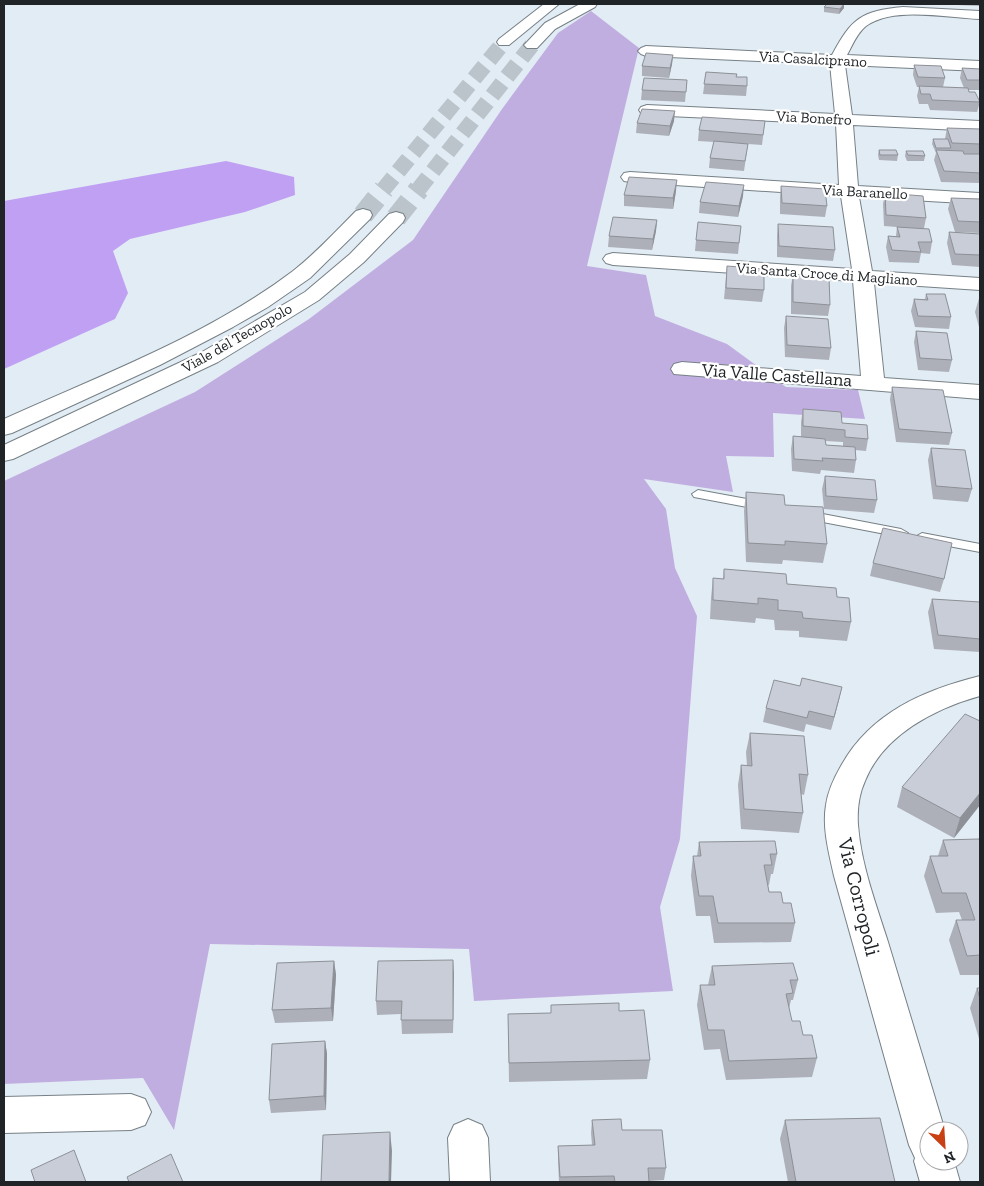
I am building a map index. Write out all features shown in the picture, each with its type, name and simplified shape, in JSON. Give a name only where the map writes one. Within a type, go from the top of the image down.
[{"type":"main road","points":[[504,42],[552,4]]},
{"type":"main road","points":[[526,23],[564,4]]},
{"type":"main road","points":[[532,45],[550,26],[590,4]]},
{"type":"main road","points":[[837,60],[861,23],[884,14],[920,12],[980,15]]},
{"type":"main road","name":"Via Casalciprano","points":[[646,51],[980,66]]},
{"type":"main road","name":"Via Valle Castellana","points":[[837,60],[850,191],[863,276],[873,382]]},
{"type":"main road","name":"Via Bonefro","points":[[647,110],[980,126]]},
{"type":"main road","name":"Via Baranello","points":[[630,177],[980,199]]},
{"type":"main road","name":"Viale del Tecnopolo","points":[[4,428],[178,347],[244,313],[296,278],[363,215]]},
{"type":"main road","name":"Viale del Tecnopolo","points":[[4,454],[210,357],[312,296],[357,258],[396,218]]},
{"type":"main road","name":"Via Santa Croce di Magliano","points":[[613,259],[980,284]]},
{"type":"main road","name":"Via Valle Castellana","points":[[682,369],[873,382],[980,392]]},
{"type":"main road","name":"Via Corropoli","points":[[922,1121],[851,876],[842,837],[842,804],[851,773],[873,745],[893,726],[934,700],[980,686]]},
{"type":"main road","points":[[4,1115],[131,1112]]},
{"type":"main road","points":[[468,1138],[470,1182]]},
{"type":"lane","points":[[698,494],[776,509]]},
{"type":"lane","points":[[795,512],[980,548]]},
{"type":"shaded area","points":[[591,11],[639,48],[587,266],[646,275],[655,316],[727,344],[786,387],[858,390],[865,419],[773,413],[774,457],[726,456],[733,492],[644,479],[666,509],[675,568],[697,616],[680,839],[660,907],[673,991],[474,1001],[469,949],[210,944],[174,1130],[143,1078],[4,1084],[4,481],[195,392],[309,319],[413,240],[502,109],[558,33]]},
{"type":"shaded area","points":[[226,161],[294,177],[295,195],[245,212],[130,239],[113,251],[128,293],[115,319],[4,369],[4,201]]},
{"type":"building","points":[[827,4],[844,4],[840,9],[824,7]]},
{"type":"building","points":[[646,53],[673,55],[670,68],[642,66]]},
{"type":"building","points":[[914,65],[941,66],[945,78],[918,77]]},
{"type":"building","points":[[962,68],[980,69],[980,80],[967,80]]},
{"type":"building","points":[[706,72],[737,74],[736,77],[747,77],[747,86],[704,84]]},
{"type":"building","points":[[644,78],[687,80],[686,92],[642,90]]},
{"type":"building","points":[[919,86],[968,88],[969,92],[975,92],[980,102],[932,100],[930,94],[921,94]]},
{"type":"building","points":[[642,109],[675,111],[670,126],[637,123]]},
{"type":"building","points":[[702,117],[765,121],[763,135],[699,130]]},
{"type":"building","points":[[947,128],[980,129],[980,144],[952,143]]},
{"type":"building","points":[[933,139],[948,139],[951,148],[936,148]]},
{"type":"building","points":[[714,141],[748,144],[745,161],[710,158]]},
{"type":"building","points":[[879,150],[896,150],[898,155],[880,155]]},
{"type":"building","points":[[936,150],[980,154],[980,173],[944,171]]},
{"type":"building","points":[[906,151],[923,151],[925,156],[908,155]]},
{"type":"building","points":[[629,177],[677,180],[673,198],[624,195]]},
{"type":"building","points":[[706,182],[744,185],[739,206],[700,202]]},
{"type":"building","points":[[781,186],[825,189],[827,206],[782,203]]},
{"type":"building","points":[[885,193],[923,196],[926,218],[886,215]]},
{"type":"building","points":[[951,198],[980,199],[980,222],[958,221]]},
{"type":"building","points":[[613,217],[657,220],[653,239],[609,236]]},
{"type":"building","points":[[698,222],[741,226],[739,243],[696,240]]},
{"type":"building","points":[[778,224],[833,227],[835,250],[779,246]]},
{"type":"building","points":[[897,227],[929,229],[932,242],[918,242],[921,252],[892,250],[888,236],[900,237]]},
{"type":"building","points":[[949,232],[980,234],[980,255],[955,254]]},
{"type":"building","points":[[727,266],[764,269],[764,290],[726,288]]},
{"type":"building","points":[[793,274],[829,277],[830,305],[793,302]]},
{"type":"building","points":[[926,294],[945,294],[951,317],[918,316],[914,299],[928,300]]},
{"type":"building","points":[[786,316],[828,319],[831,348],[787,345]]},
{"type":"building","points":[[916,331],[947,333],[952,360],[920,358]]},
{"type":"building","points":[[892,387],[943,390],[952,433],[899,429]]},
{"type":"building","points":[[803,409],[841,412],[842,423],[867,425],[868,439],[845,437],[845,430],[803,426]]},
{"type":"building","points":[[793,436],[825,439],[826,445],[855,447],[856,460],[822,458],[823,461],[794,459]]},
{"type":"building","points":[[931,448],[965,450],[972,489],[936,486]]},
{"type":"building","points":[[825,476],[875,480],[877,500],[826,496]]},
{"type":"building","points":[[746,492],[784,495],[785,505],[823,507],[827,544],[785,541],[785,545],[748,543]]},
{"type":"building","points":[[883,528],[952,543],[944,579],[873,563]]},
{"type":"building","points":[[724,569],[786,574],[787,584],[836,588],[837,597],[849,598],[851,622],[803,618],[802,612],[778,610],[778,600],[758,598],[758,604],[713,600],[713,578],[724,579]]},
{"type":"building","points":[[932,599],[980,602],[980,639],[938,635]]},
{"type":"building","points":[[802,678],[842,687],[834,717],[809,711],[807,718],[766,708],[774,680],[800,686]]},
{"type":"building","points":[[965,714],[980,721],[980,793],[960,818],[902,787]]},
{"type":"building","points":[[750,733],[804,736],[808,775],[799,774],[803,813],[744,809],[741,765],[752,766]]},
{"type":"building","points":[[979,839],[980,955],[967,956],[956,920],[975,920],[966,893],[942,893],[930,856],[948,856],[943,840]]},
{"type":"building","points":[[775,841],[777,854],[770,854],[772,865],[764,865],[769,892],[781,892],[783,903],[791,903],[795,923],[718,923],[713,896],[699,896],[693,856],[701,856],[699,842]]},
{"type":"building","points":[[453,960],[453,1020],[401,1020],[402,1001],[376,1001],[378,961]]},
{"type":"building","points":[[334,961],[331,1008],[272,1010],[277,963]]},
{"type":"building","points":[[793,963],[798,980],[790,980],[793,993],[786,994],[792,1021],[800,1021],[803,1035],[812,1035],[817,1058],[729,1061],[724,1030],[708,1030],[700,985],[715,985],[712,966]]},
{"type":"building","points":[[977,988],[980,988],[980,999]]},
{"type":"building","points":[[619,1003],[619,1011],[644,1010],[650,1060],[509,1063],[508,1014],[551,1013],[551,1005]]},
{"type":"building","points":[[325,1041],[324,1096],[269,1100],[272,1044]]},
{"type":"building","points":[[880,1118],[895,1182],[796,1182],[785,1120]]},
{"type":"building","points":[[621,1119],[622,1130],[662,1130],[666,1168],[648,1168],[649,1182],[615,1182],[614,1176],[560,1177],[558,1146],[595,1145],[592,1120]]},
{"type":"building","points":[[390,1132],[389,1182],[321,1182],[323,1135]]},
{"type":"building","points":[[74,1150],[86,1182],[35,1182],[31,1170]]},
{"type":"building","points":[[171,1154],[183,1182],[129,1182],[127,1177]]},
{"type":"tunnel","points":[[383,190],[504,42]]},
{"type":"tunnel","points":[[418,190],[532,45]]},
{"type":"tunnel","points":[[363,215],[384,189]]},
{"type":"tunnel","points":[[396,218],[419,189]]}]
